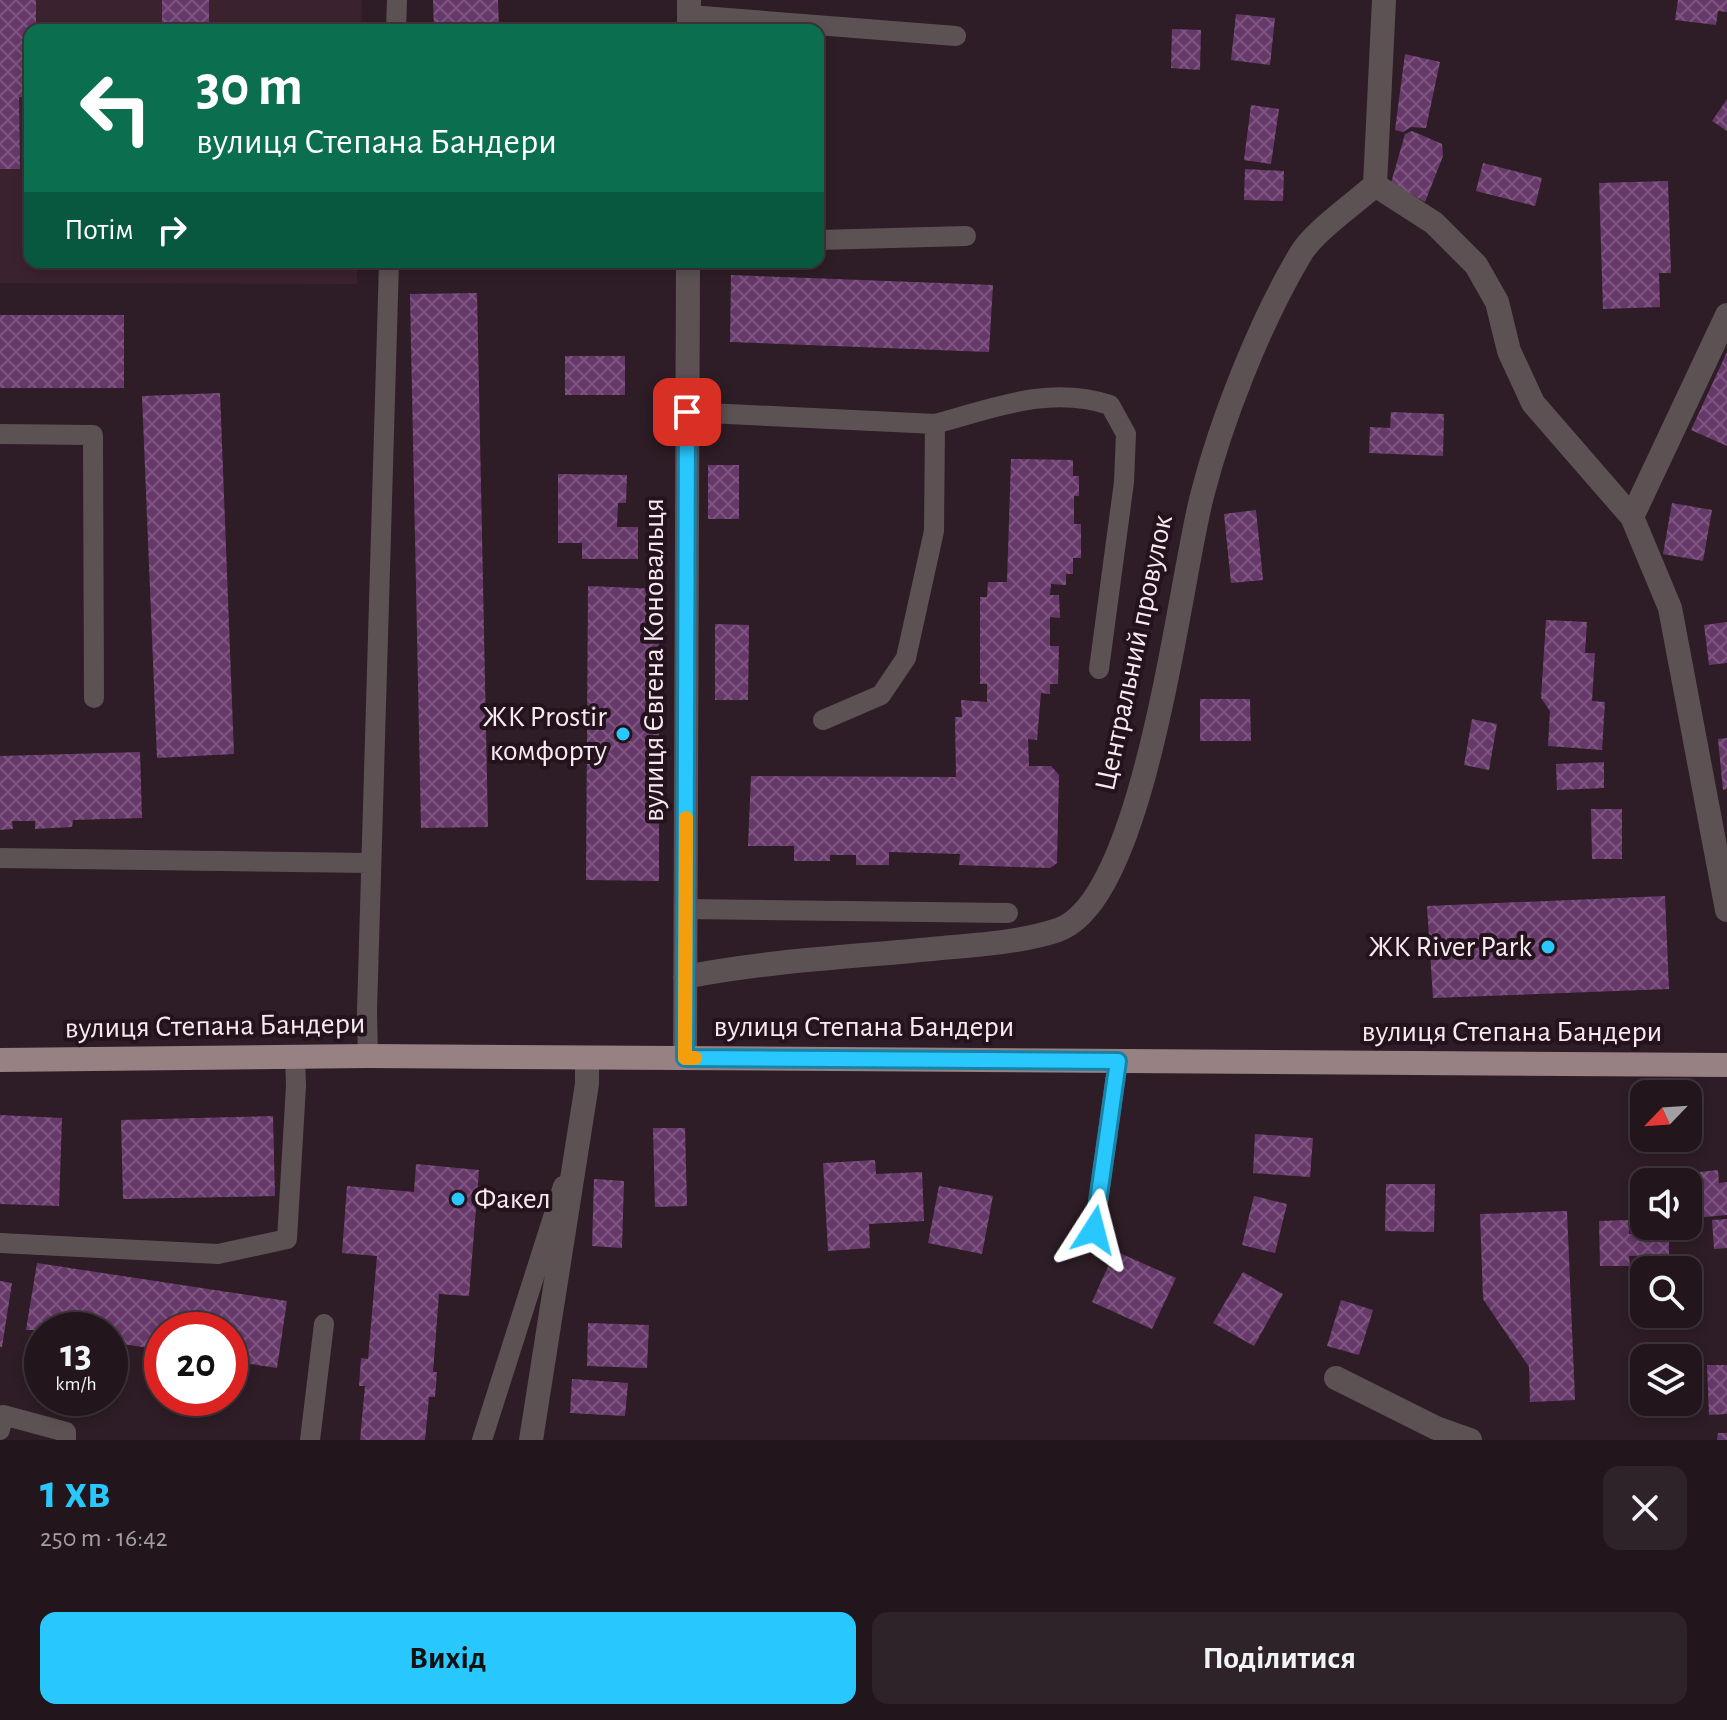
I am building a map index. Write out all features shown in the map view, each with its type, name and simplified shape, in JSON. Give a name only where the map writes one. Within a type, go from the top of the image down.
[{"type":"main road","name":"вулиця Степана Бандери","points":[[0,1060],[368,1056],[1727,1065]]},
{"type":"street","points":[[1384,0],[1375,185],[1434,223],[1476,265],[1497,302],[1509,351],[1533,403],[1632,517],[1670,608],[1727,910]]},
{"type":"street","name":"Центральний провулок","points":[[685,977],[732,968],[987,943],[1060,929],[1089,907],[1108,875],[1145,777],[1202,495],[1247,366],[1301,252],[1375,185]]},
{"type":"street","name":"вулиця Євгена Коновальця","points":[[685,1058],[688,268]]},
{"type":"street","points":[[1632,517],[1727,315]]},
{"type":"street","points":[[531,1440],[587,1084],[587,1059]]},
{"type":"street","points":[[1336,1378],[1436,1428],[1470,1440]]},
{"type":"lane","points":[[396,24],[397,0]]},
{"type":"lane","points":[[689,15],[803,24]]},
{"type":"lane","points":[[824,26],[956,36]]},
{"type":"lane","points":[[824,240],[966,236]]},
{"type":"lane","points":[[368,1056],[389,268]]},
{"type":"lane","points":[[687,412],[935,424],[1038,396],[1082,396],[1110,405],[1126,434],[1126,450],[1099,669]]},
{"type":"lane","points":[[823,720],[881,695],[906,658],[934,531],[935,424]]},
{"type":"lane","points":[[0,434],[93,435],[94,698]]},
{"type":"lane","points":[[0,858],[371,863]]},
{"type":"lane","points":[[686,909],[1008,913]]},
{"type":"lane","points":[[0,1243],[218,1254],[287,1239],[295,1057]]},
{"type":"lane","points":[[1094,1230],[1118,1061]]},
{"type":"lane","points":[[482,1440],[575,1148]]},
{"type":"lane","points":[[310,1440],[324,1324]]},
{"type":"lane","points":[[0,1430],[3,1415],[66,1432],[66,1440]]},
{"type":"shaded area","points":[[0,0],[362,0],[361,24],[24,24],[24,268],[357,268],[357,284],[0,283]]},
{"type":"building","points":[[0,0],[36,0],[36,24],[24,24],[24,97],[19,97],[20,169],[0,169]]},
{"type":"building","points":[[162,0],[209,0],[209,24],[162,24]]},
{"type":"building","points":[[433,0],[498,0],[499,24],[434,24]]},
{"type":"building","points":[[1678,0],[1727,0],[1727,12],[1718,11],[1716,25],[1675,20]]},
{"type":"building","points":[[1236,14],[1275,18],[1270,65],[1231,60]]},
{"type":"building","points":[[1172,29],[1201,30],[1200,70],[1171,68]]},
{"type":"building","points":[[1405,54],[1440,62],[1426,128],[1411,127],[1403,132],[1395,130]]},
{"type":"building","points":[[1727,99],[1727,131],[1712,121]]},
{"type":"building","points":[[1251,105],[1279,109],[1271,164],[1244,160]]},
{"type":"building","points":[[1412,131],[1442,144],[1443,156],[1425,202],[1391,183],[1405,134]]},
{"type":"building","points":[[1483,163],[1542,178],[1535,206],[1476,191]]},
{"type":"building","points":[[1245,169],[1284,171],[1283,201],[1244,200]]},
{"type":"building","points":[[1668,181],[1671,273],[1659,273],[1660,307],[1603,309],[1599,183]]},
{"type":"building","points":[[731,275],[993,285],[989,352],[730,342]]},
{"type":"building","points":[[477,293],[488,827],[421,828],[410,294]]},
{"type":"building","points":[[0,315],[124,315],[124,388],[0,388]]},
{"type":"building","points":[[1727,352],[1727,446],[1691,430]]},
{"type":"building","points":[[565,356],[625,356],[625,395],[565,395]]},
{"type":"building","points":[[220,393],[234,754],[157,758],[142,396]]},
{"type":"building","points":[[1391,412],[1444,414],[1443,456],[1369,453],[1370,427],[1390,428]]},
{"type":"building","points":[[1011,459],[1073,460],[1073,476],[1079,476],[1079,496],[1074,496],[1074,524],[1081,524],[1081,558],[1073,558],[1073,574],[1066,574],[1066,585],[1051,584],[1050,595],[1059,595],[1060,618],[1050,617],[1050,646],[1059,646],[1058,684],[1050,684],[1050,694],[1041,693],[1037,740],[1028,739],[1029,766],[1051,766],[1059,775],[1057,863],[1050,868],[959,865],[960,854],[889,852],[889,865],[856,865],[856,855],[830,855],[830,861],[794,861],[794,846],[748,846],[751,776],[956,777],[955,717],[962,717],[961,700],[987,702],[987,684],[980,684],[980,597],[987,597],[988,582],[1007,582]]},
{"type":"building","points":[[708,465],[739,465],[739,519],[708,519]]},
{"type":"building","points":[[558,474],[627,475],[626,503],[618,503],[617,527],[638,527],[638,559],[582,559],[582,543],[558,543]]},
{"type":"building","points":[[1672,503],[1712,510],[1703,561],[1663,554]]},
{"type":"building","points":[[1256,510],[1263,580],[1231,583],[1224,514]]},
{"type":"building","name":"ЖК Prostir комфорту","points":[[588,586],[659,589],[659,881],[586,880]]},
{"type":"building","points":[[1546,620],[1587,622],[1585,653],[1595,653],[1592,701],[1605,702],[1602,750],[1548,746],[1550,711],[1541,698]]},
{"type":"building","points":[[1727,622],[1727,663],[1709,665],[1704,625]]},
{"type":"building","points":[[715,624],[749,625],[748,700],[715,700]]},
{"type":"building","points":[[1200,699],[1250,699],[1251,741],[1200,741]]},
{"type":"building","points":[[1472,719],[1497,724],[1489,770],[1464,765]]},
{"type":"building","points":[[1727,738],[1727,789],[1723,790],[1718,739]]},
{"type":"building","points":[[140,752],[142,818],[73,820],[72,827],[35,829],[35,821],[12,821],[13,829],[0,830],[0,756]]},
{"type":"building","points":[[1604,762],[1604,788],[1557,790],[1556,764]]},
{"type":"building","points":[[1591,809],[1622,809],[1622,859],[1592,859]]},
{"type":"building","name":"ЖК River Park","points":[[1665,896],[1669,989],[1433,998],[1427,906]]},
{"type":"building","points":[[0,1115],[62,1118],[59,1206],[0,1204]]},
{"type":"building","points":[[273,1116],[275,1196],[123,1199],[121,1120]]},
{"type":"building","points":[[653,1128],[685,1128],[687,1206],[655,1207]]},
{"type":"building","points":[[1255,1134],[1313,1138],[1310,1177],[1253,1173]]},
{"type":"building","points":[[875,1160],[876,1174],[922,1172],[924,1221],[869,1224],[870,1248],[828,1251],[823,1163]]},
{"type":"building","points":[[416,1164],[479,1170],[469,1296],[439,1294],[433,1372],[437,1372],[435,1397],[429,1397],[425,1440],[360,1440],[365,1386],[359,1386],[361,1358],[368,1359],[377,1256],[342,1253],[347,1186],[414,1192]]},
{"type":"building","points":[[1718,1170],[1719,1183],[1727,1182],[1727,1215],[1702,1217],[1702,1172]]},
{"type":"building","points":[[594,1179],[624,1181],[622,1248],[592,1246]]},
{"type":"building","points":[[1386,1184],[1435,1184],[1434,1232],[1385,1231]]},
{"type":"building","points":[[939,1186],[993,1196],[982,1254],[928,1243]]},
{"type":"building","points":[[1254,1196],[1287,1204],[1275,1253],[1242,1245]]},
{"type":"building","points":[[1567,1211],[1575,1400],[1530,1402],[1529,1367],[1483,1299],[1480,1214]]},
{"type":"building","points":[[1727,1219],[1727,1248],[1714,1249],[1712,1220]]},
{"type":"building","points":[[1629,1220],[1630,1240],[1669,1240],[1669,1255],[1629,1256],[1630,1266],[1600,1266],[1599,1221]]},
{"type":"building","points":[[1115,1251],[1176,1278],[1152,1329],[1092,1302]]},
{"type":"building","points":[[37,1263],[287,1301],[277,1368],[248,1364],[248,1312],[144,1312],[144,1347],[128,1345],[128,1312],[29,1312]]},
{"type":"building","points":[[1243,1272],[1283,1294],[1254,1346],[1213,1323]]},
{"type":"building","points":[[0,1281],[12,1283],[2,1347],[0,1347]]},
{"type":"building","points":[[1341,1300],[1373,1310],[1359,1355],[1327,1346]]},
{"type":"building","points":[[588,1323],[649,1325],[647,1368],[587,1366]]},
{"type":"building","points":[[1707,1365],[1727,1365],[1727,1414],[1709,1415]]},
{"type":"building","points":[[572,1379],[628,1383],[625,1416],[570,1413]]},
{"type":"building","points":[[1718,1433],[1727,1433],[1727,1440],[1717,1440]]},
{"type":"slow traffic","points":[[686,818],[685,1058],[695,1058]]},
{"type":"place","name":"ЖК Prostir комфорту","points":[[623,734]]},
{"type":"place","name":"ЖК River Park","points":[[1548,947]]},
{"type":"place","name":"Факел","points":[[458,1199]]},
{"type":"route","points":[[687,412],[685,1058],[1118,1061],[1094,1230]]}]
